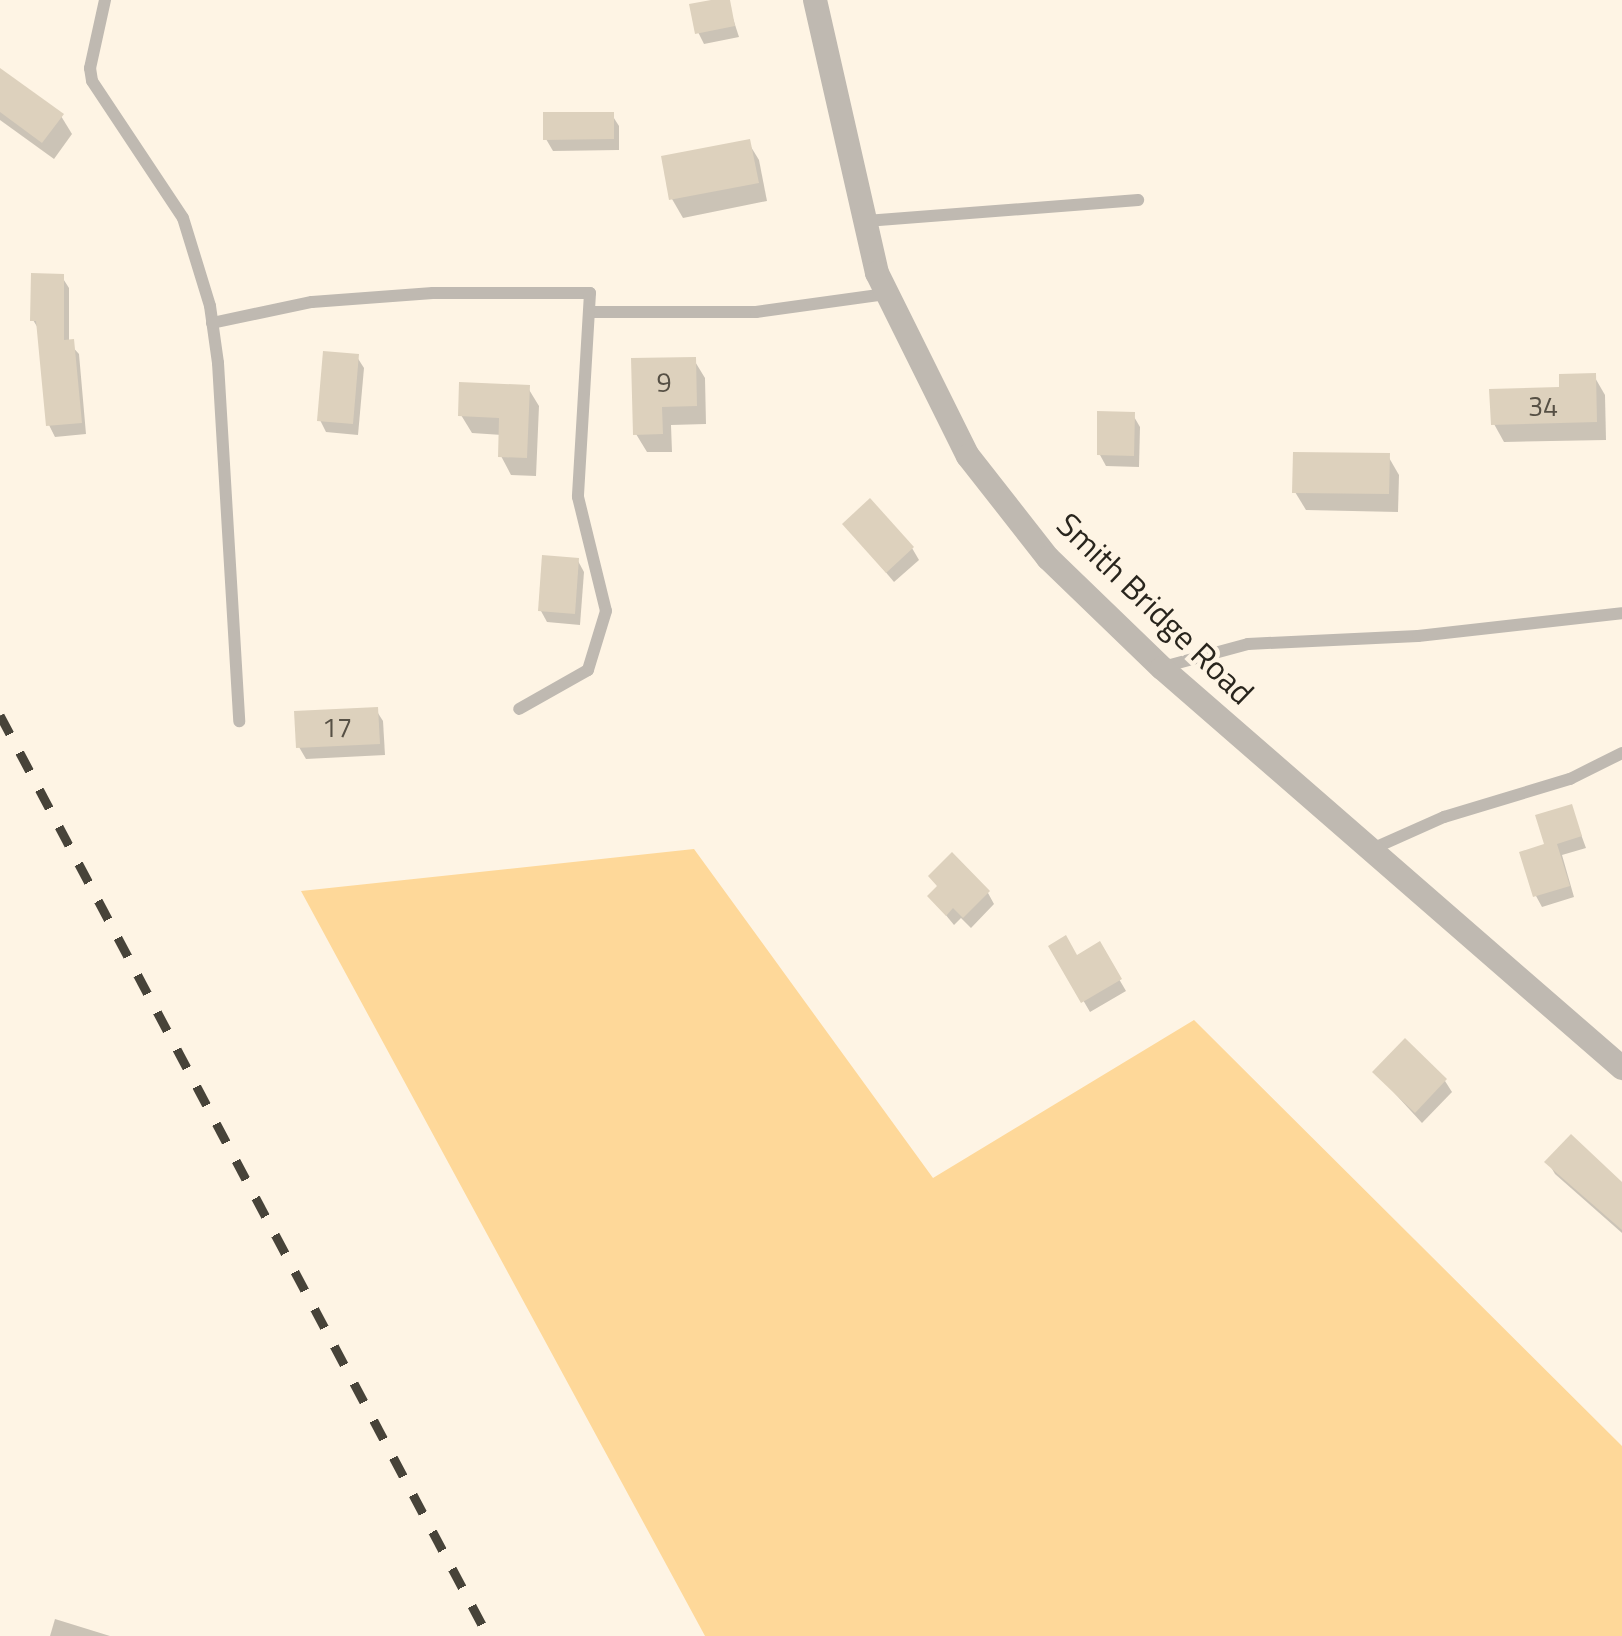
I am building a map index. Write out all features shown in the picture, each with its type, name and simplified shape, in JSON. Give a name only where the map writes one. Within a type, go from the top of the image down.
[{"type":"street","name":"Smith Bridge Road","points":[[815,0],[886,294],[968,456],[1048,558],[1162,668],[1622,1068]]},
{"type":"lane","points":[[105,0],[90,68],[92,81],[183,218],[212,323],[239,722]]},
{"type":"lane","points":[[865,221],[1138,200]]},
{"type":"lane","points":[[212,323],[312,302],[433,293],[590,293],[578,496],[606,611],[588,670],[519,709]]},
{"type":"lane","points":[[591,312],[756,312],[886,294]]},
{"type":"lane","points":[[1162,668],[1248,644],[1418,636],[1622,613]]},
{"type":"lane","points":[[1371,849],[1444,817],[1570,779],[1622,753]]},
{"type":"shaded area","points":[[694,849],[933,1178],[1194,1020],[1622,1446],[1622,1636],[705,1636],[301,891]]},
{"type":"building","points":[[730,0],[735,26],[695,34],[689,4]]},
{"type":"building","points":[[0,68],[64,114],[42,143],[0,112]]},
{"type":"building","points":[[543,112],[614,112],[614,139],[543,140]]},
{"type":"building","points":[[750,139],[759,183],[669,200],[661,156]]},
{"type":"building","points":[[31,273],[64,274],[64,340],[74,339],[82,423],[46,426],[36,321],[30,321]]},
{"type":"building","points":[[323,351],[359,354],[353,424],[317,421]]},
{"type":"building","points":[[696,357],[697,406],[662,407],[663,434],[633,435],[631,358]]},
{"type":"building","points":[[1596,373],[1597,422],[1491,425],[1489,389],[1559,387],[1559,374]]},
{"type":"building","points":[[459,382],[530,385],[527,458],[498,457],[499,418],[458,416]]},
{"type":"building","points":[[1097,411],[1135,412],[1134,456],[1097,455]]},
{"type":"building","points":[[1293,452],[1390,453],[1389,494],[1292,493]]},
{"type":"building","points":[[870,498],[914,547],[886,573],[842,524]]},
{"type":"building","points":[[542,555],[579,558],[575,614],[538,611]]},
{"type":"building","points":[[378,707],[380,744],[296,748],[294,711]]},
{"type":"building","points":[[1572,804],[1582,836],[1557,844],[1570,886],[1533,897],[1519,852],[1544,844],[1535,815]]},
{"type":"building","points":[[952,852],[990,891],[963,918],[953,908],[946,916],[927,896],[937,886],[928,876]]},
{"type":"building","points":[[1066,935],[1077,955],[1100,941],[1122,979],[1081,1003],[1048,946]]},
{"type":"building","points":[[1405,1038],[1447,1079],[1415,1113],[1372,1072]]},
{"type":"building","points":[[1571,1134],[1622,1182],[1622,1230],[1544,1162]]},
{"type":"railway","points":[[0,715],[488,1636]]}]
